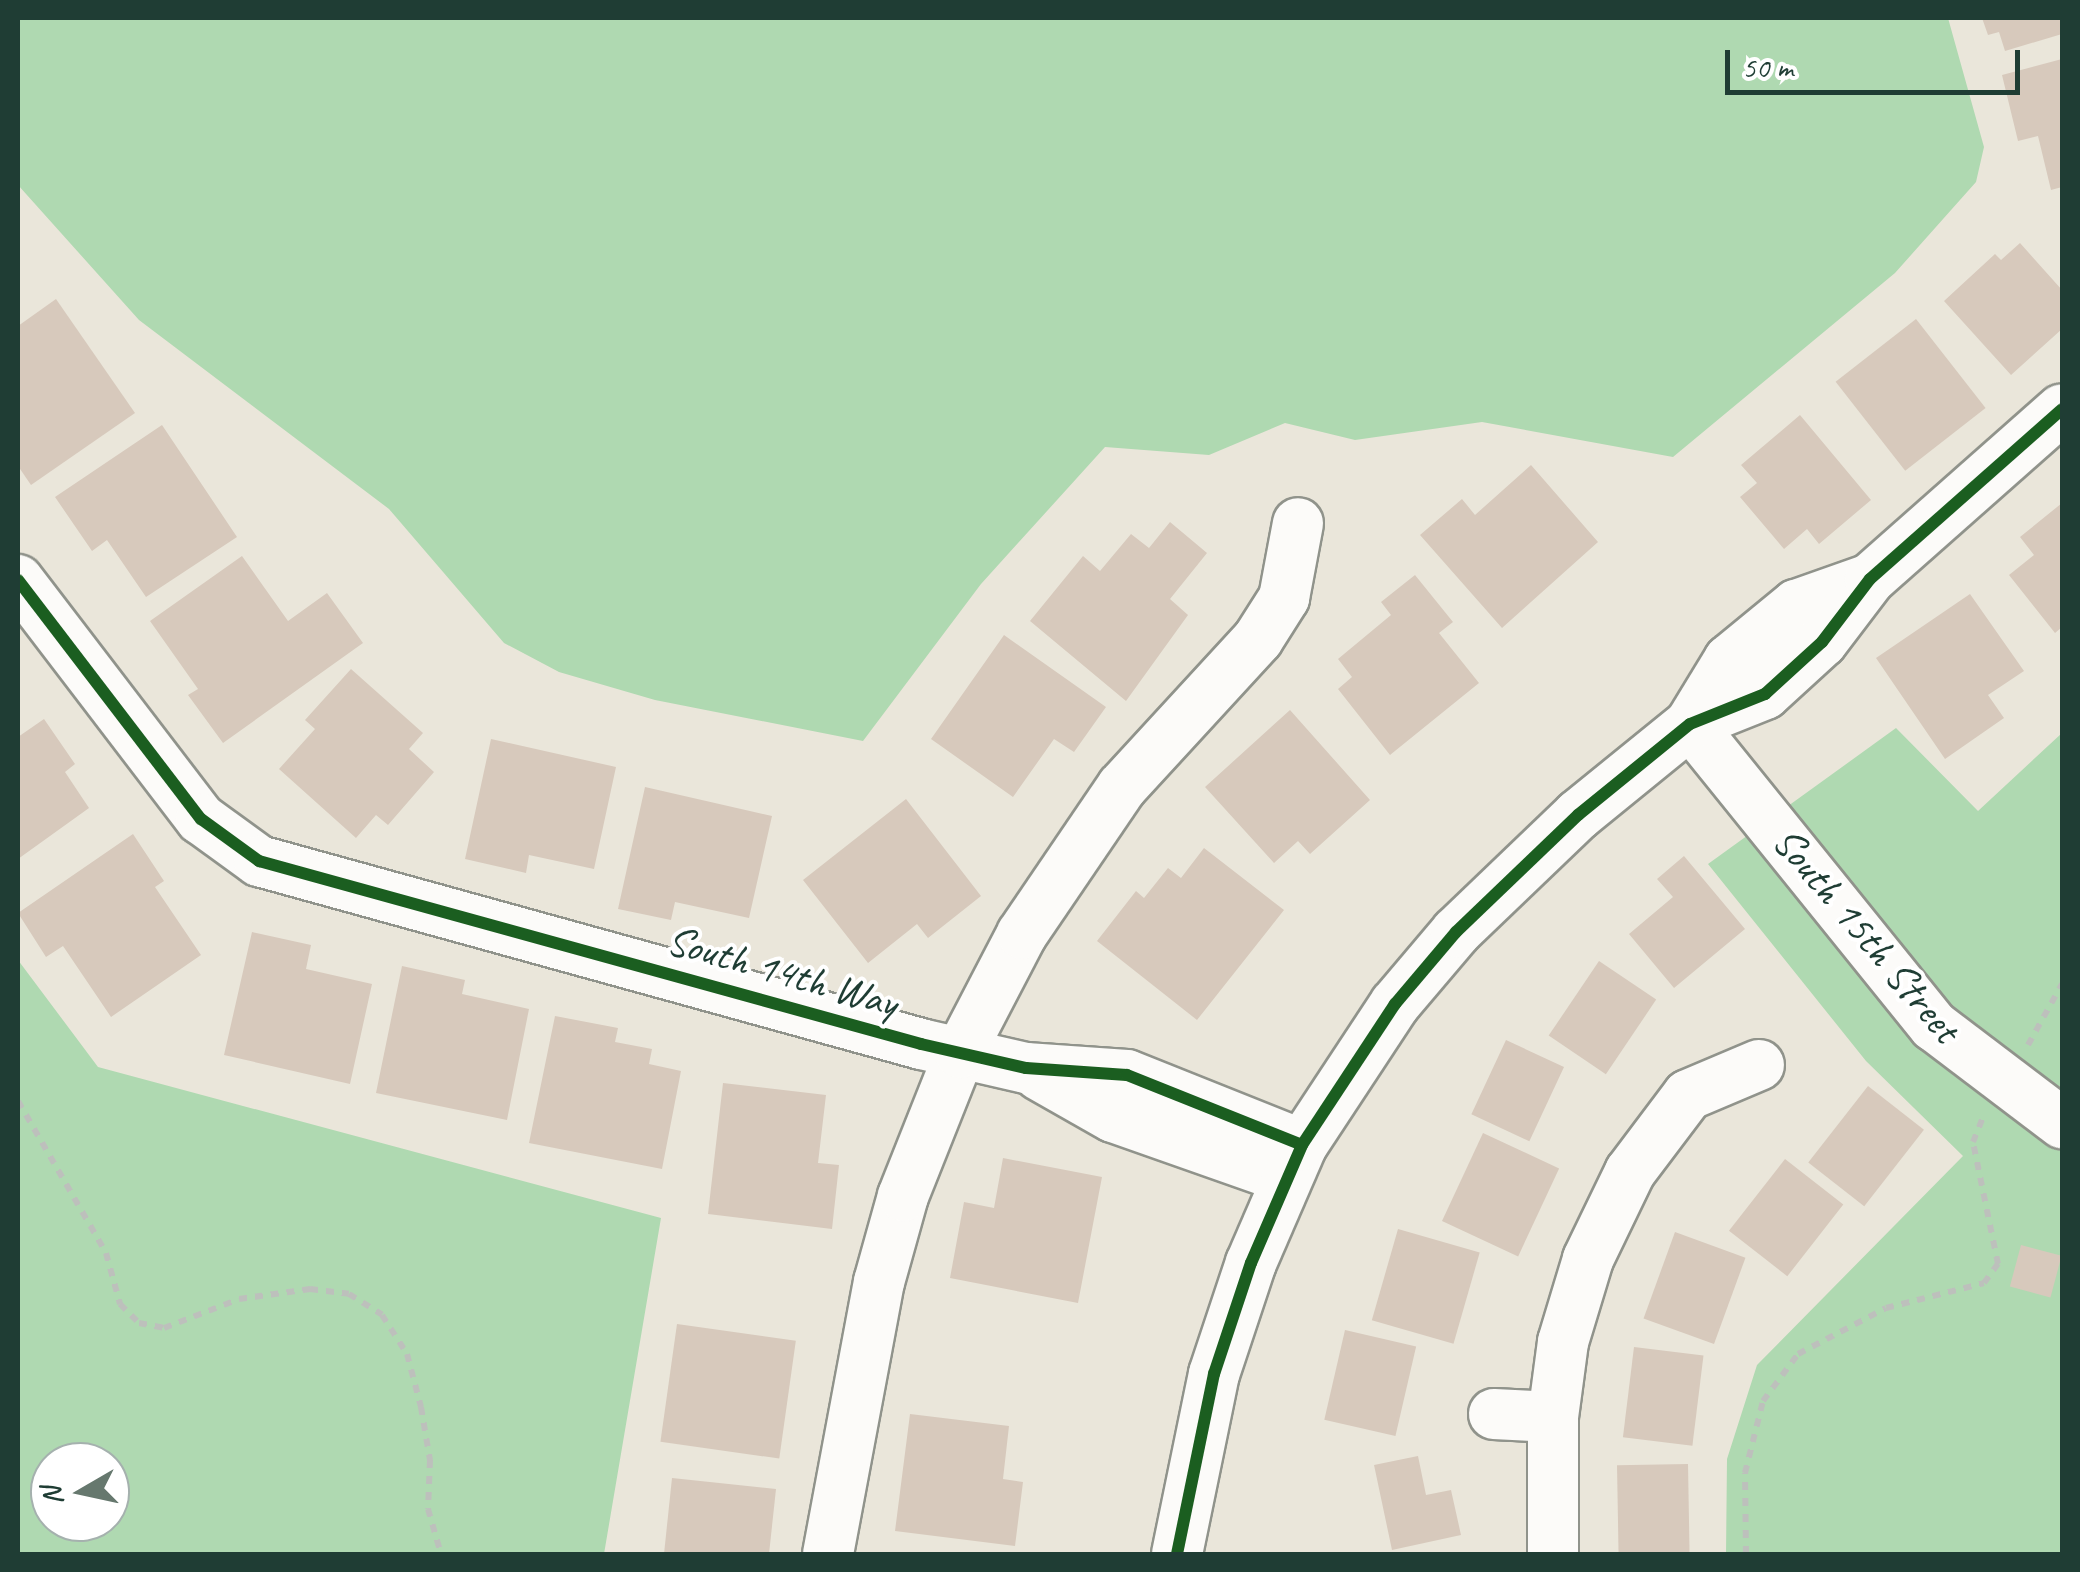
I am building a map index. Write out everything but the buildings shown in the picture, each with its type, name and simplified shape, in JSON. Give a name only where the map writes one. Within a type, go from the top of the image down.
[{"type":"street","points":[[1177,1554],[1214,1374],[1294,1162],[1395,1004],[1456,932],[1578,816],[1690,724],[1765,694],[1781,647],[1870,579],[2062,410]]},
{"type":"street","points":[[828,1554],[873,1305],[903,1196],[960,1053],[1022,934],[1122,787],[1258,639],[1284,598],[1298,522]]},
{"type":"street","name":"South 14th Way","points":[[18,580],[202,819],[242,852],[960,1053],[1026,1068],[1113,1118],[1155,1108],[1294,1162]]},
{"type":"street","name":"South 15th Street","points":[[1690,724],[1934,1026],[2002,1083],[2062,1124]]},
{"type":"street","points":[[1553,1554],[1554,1417],[1563,1342],[1588,1259],[1630,1172],[1688,1095],[1759,1065]]},
{"type":"street","points":[[1494,1414],[1554,1417]]},
{"type":"path","points":[[1746,1554],[1745,1472],[1764,1401],[1798,1354],[1886,1308],[1984,1284],[1998,1264],[1973,1142],[2002,1083],[2062,984]]},
{"type":"path","points":[[18,1101],[106,1252],[120,1304],[139,1323],[164,1328],[239,1299],[310,1289],[349,1294],[382,1315],[407,1354],[421,1407],[430,1460],[428,1509],[441,1554]]},
{"type":"green space","points":[[18,18],[1948,18],[1984,147],[1976,182],[1895,273],[1673,457],[1482,422],[1355,440],[1285,423],[1209,455],[1105,447],[981,584],[863,741],[655,700],[559,672],[504,643],[389,509],[139,320],[18,185]]},
{"type":"green space","points":[[1896,728],[1978,811],[2062,733],[2062,1554],[1726,1554],[1727,1459],[1757,1365],[1963,1156],[1866,1061],[1708,864]]},
{"type":"green space","points":[[18,960],[98,1067],[661,1218],[604,1554],[18,1554]]},
{"type":"cycle path","points":[[1177,1554],[1214,1374],[1251,1263],[1302,1145],[1395,1004],[1456,932],[1578,815],[1690,724],[1765,694],[1822,642],[1870,579],[2062,409]]},
{"type":"cycle path","points":[[18,580],[201,819],[259,861],[921,1044],[1026,1068],[1127,1075],[1302,1145]]}]
